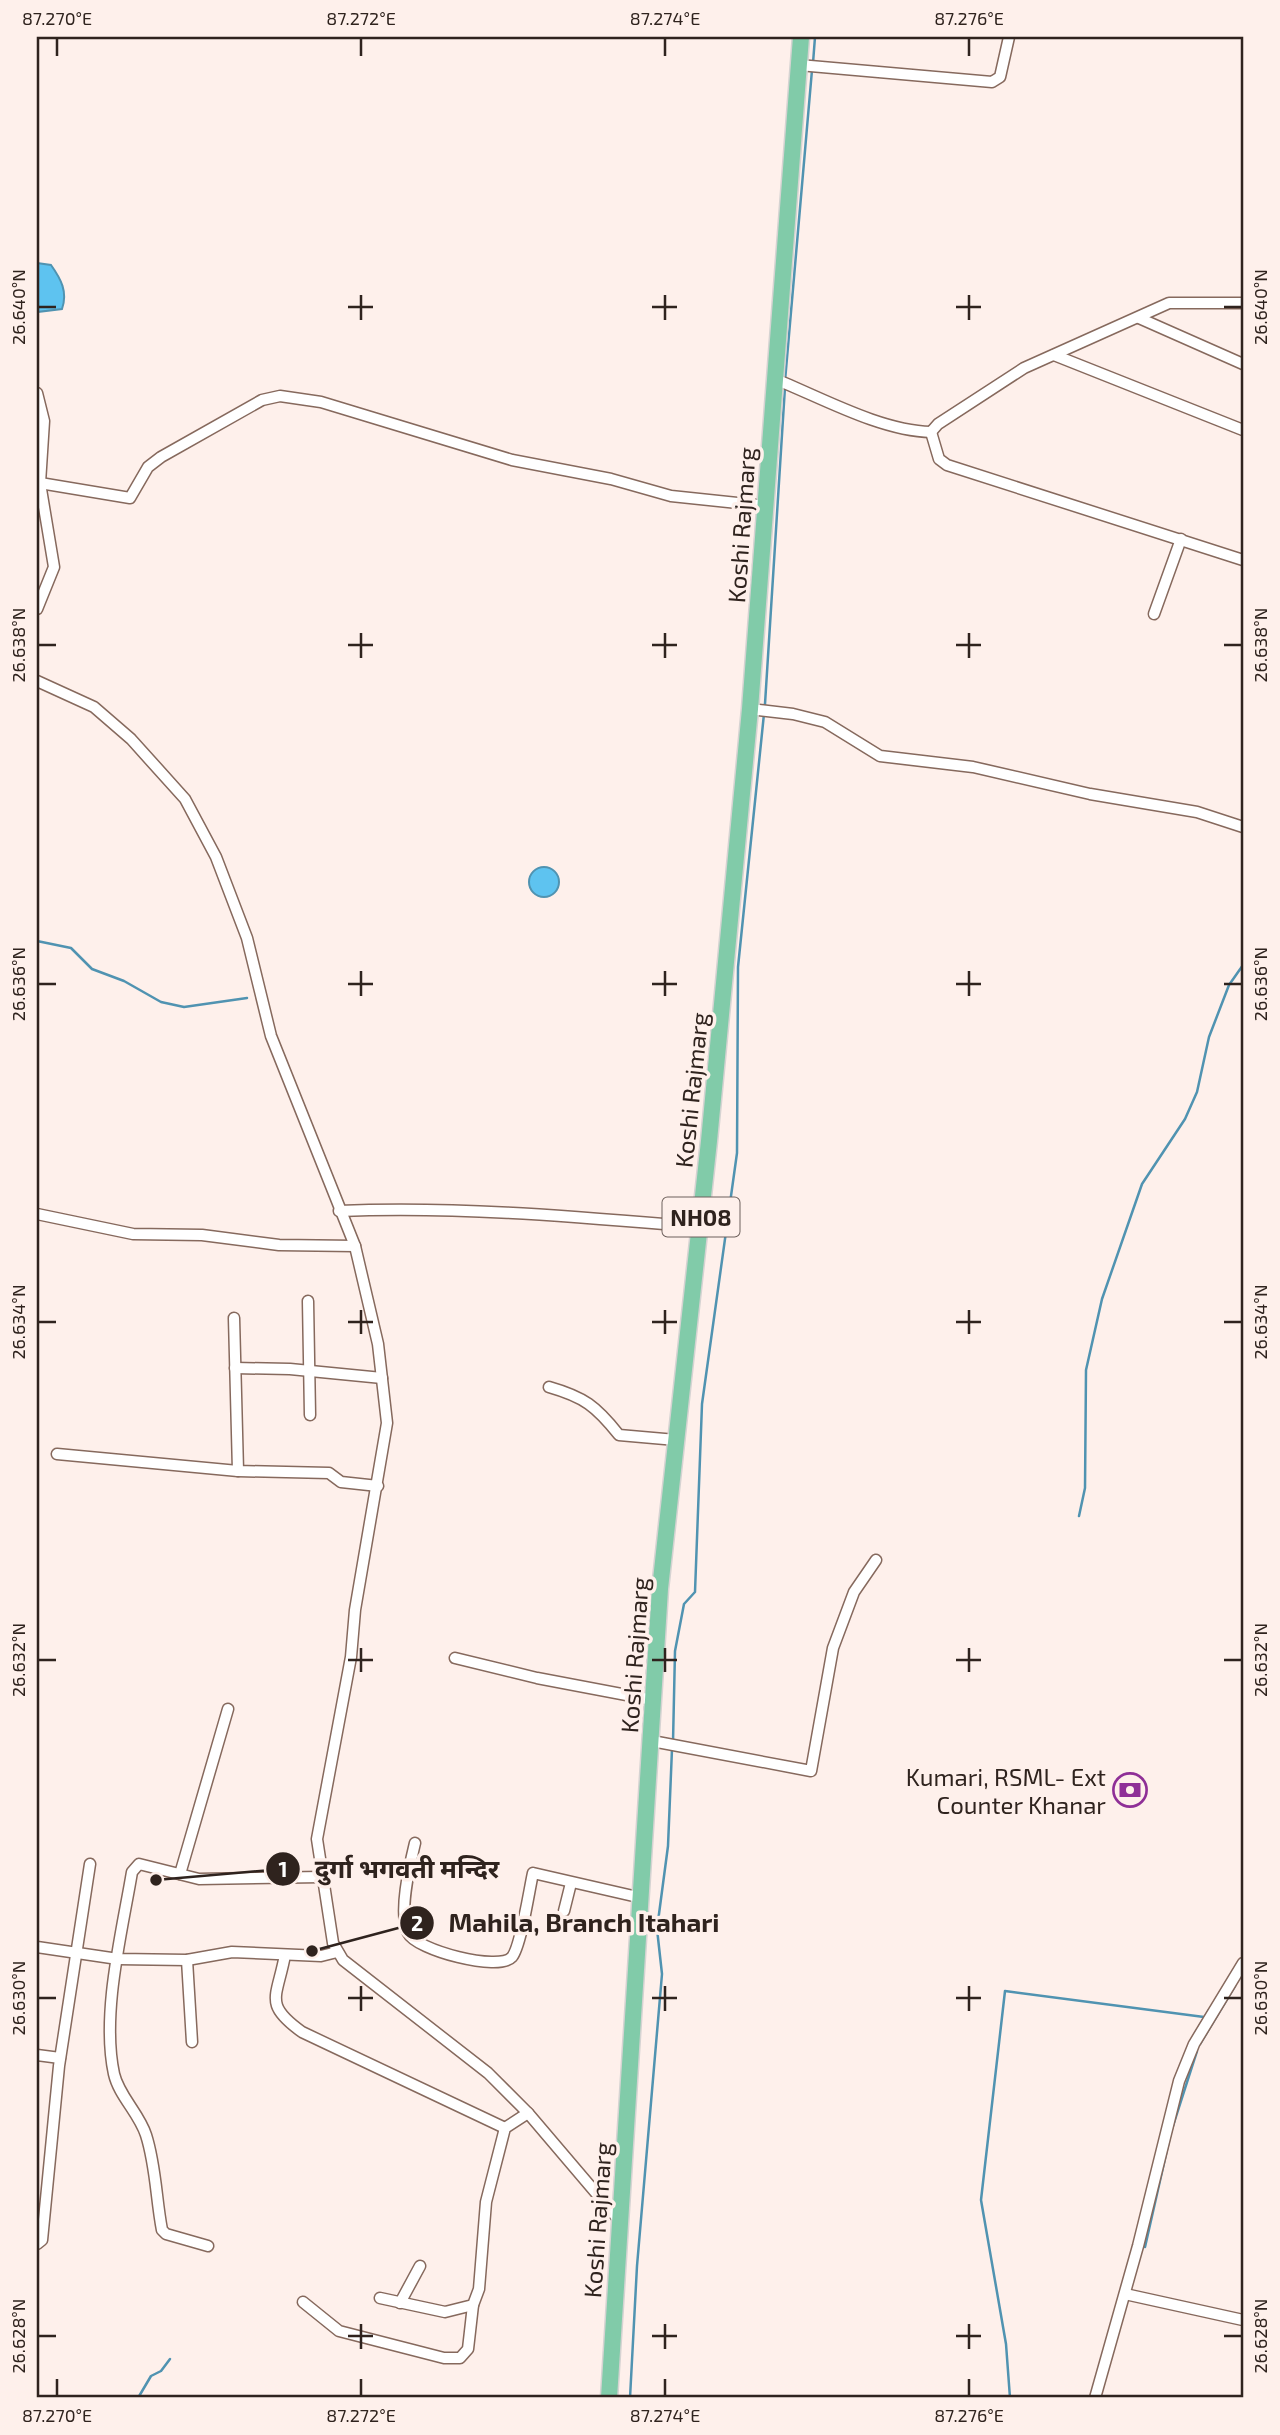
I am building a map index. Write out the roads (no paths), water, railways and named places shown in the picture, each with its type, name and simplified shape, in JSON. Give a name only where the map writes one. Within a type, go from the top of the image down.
[{"type":"main road","name":"Koshi Rajmarg","points":[[609,2398],[660,1589],[754,710],[765,506],[801,37]]},
{"type":"street","points":[[799,65],[992,82],[1000,77],[1009,37]]},
{"type":"street","points":[[775,379],[890,425],[911,432],[931,432],[1024,368],[1178,301],[1243,303]]},
{"type":"street","points":[[1139,318],[1243,364]]},
{"type":"street","points":[[1054,355],[1243,430]]},
{"type":"street","points":[[37,393],[44,421],[40,483],[54,567],[37,608]]},
{"type":"street","points":[[40,483],[130,498],[148,467],[161,457],[262,400],[280,396],[321,402],[512,460],[611,480],[671,496],[765,506]]},
{"type":"street","points":[[931,432],[939,459],[947,465],[1243,560]]},
{"type":"street","points":[[1153,614],[1181,540]]},
{"type":"street","points":[[37,681],[94,707],[131,739],[185,799],[216,857],[247,938],[271,1036],[355,1246],[382,1378],[387,1423],[355,1610],[351,1657],[317,1839],[337,1952],[439,2037],[488,2073],[528,2113],[620,2220]]},
{"type":"street","points":[[754,710],[825,722],[880,756],[973,767],[1090,794],[1197,812],[1243,827]]},
{"type":"street","points":[[339,1211],[410,1208],[504,1211],[700,1227]]},
{"type":"street","points":[[37,1214],[133,1234],[202,1236],[279,1245],[355,1246]]},
{"type":"street","points":[[307,1301],[310,1415]]},
{"type":"street","points":[[234,1318],[238,1471]]},
{"type":"street","points":[[236,1368],[382,1378]]},
{"type":"street","points":[[549,1387],[580,1396],[602,1414],[619,1436],[676,1440]]},
{"type":"street","points":[[57,1454],[238,1471],[329,1473],[341,1482],[378,1486]]},
{"type":"street","points":[[652,1741],[811,1771],[833,1648],[853,1592],[876,1560]]},
{"type":"street","points":[[455,1658],[537,1678],[653,1700]]},
{"type":"street","points":[[180,1874],[228,1709]]},
{"type":"street","points":[[415,1843],[404,1920],[408,1935],[418,1945],[430,1948],[500,1964],[511,1959],[518,1947],[533,1873],[642,1898]]},
{"type":"street","points":[[37,2244],[42,2240],[49,2141],[90,1864]]},
{"type":"street","points":[[208,2246],[166,2234],[162,2230],[161,2207],[146,2133],[117,2084],[113,2071],[111,2003],[134,1868],[139,1864],[199,1879],[322,1877]]},
{"type":"street","points":[[565,1911],[572,1883]]},
{"type":"street","points":[[37,1947],[118,1959],[187,1960],[232,1952],[321,1956],[337,1952]]},
{"type":"street","points":[[285,1955],[275,2004],[281,2017],[302,2032],[505,2129]]},
{"type":"street","points":[[187,1960],[192,2042]]},
{"type":"street","points":[[1096,2398],[1179,2081],[1194,2044],[1243,1963]]},
{"type":"street","points":[[37,2055],[60,2058]]},
{"type":"street","points":[[303,2302],[340,2331],[444,2358],[460,2358],[468,2350],[473,2305],[479,2289],[486,2202],[505,2129],[528,2113]]},
{"type":"street","points":[[400,2303],[420,2266]]},
{"type":"street","points":[[1125,2294],[1243,2320]]},
{"type":"street","points":[[380,2298],[444,2312],[473,2305]]},
{"type":"water","points":[[37,263],[51,265],[58,275],[64,291],[62,309],[37,312]]},
{"type":"water","points":[[544,867],[550,868],[558,876],[558,888],[550,896],[544,897],[538,896],[530,888],[529,882],[530,876],[538,868]]},
{"type":"waterway","points":[[813,63],[815,37]]},
{"type":"waterway","points":[[785,381],[812,70]]},
{"type":"waterway","points":[[673,1742],[675,1651],[684,1604],[695,1592],[702,1404],[737,1153],[738,967],[765,704],[785,387]]},
{"type":"waterway","points":[[37,941],[71,948],[92,969],[124,981],[161,1002],[184,1007],[247,998]]},
{"type":"waterway","points":[[1079,1516],[1085,1488],[1086,1370],[1102,1299],[1142,1184],[1185,1119],[1197,1092],[1209,1037],[1229,985],[1243,965]]},
{"type":"waterway","points":[[630,2398],[637,2266],[662,1974],[657,1929],[668,1846],[672,1749]]},
{"type":"waterway","points":[[1200,2044],[1235,1986]]},
{"type":"waterway","points":[[1010,2398],[1006,2344],[981,2200],[1005,1991],[1204,2017]]},
{"type":"waterway","points":[[1200,2025],[1209,2010]]},
{"type":"waterway","points":[[1145,2247],[1171,2132],[1197,2051]]},
{"type":"waterway","points":[[1161,2134],[1169,2103]]},
{"type":"waterway","points":[[138,2398],[151,2376],[161,2371],[170,2359]]},
{"type":"place","name":"Kumari, RSML- Ext Counter Khanar","points":[[1130,1790]]},
{"type":"place","name":"दुर्गा भगवती मन्दिर","points":[[156,1880]]},
{"type":"place","name":"Mahila, Branch Itahari","points":[[312,1951]]}]
